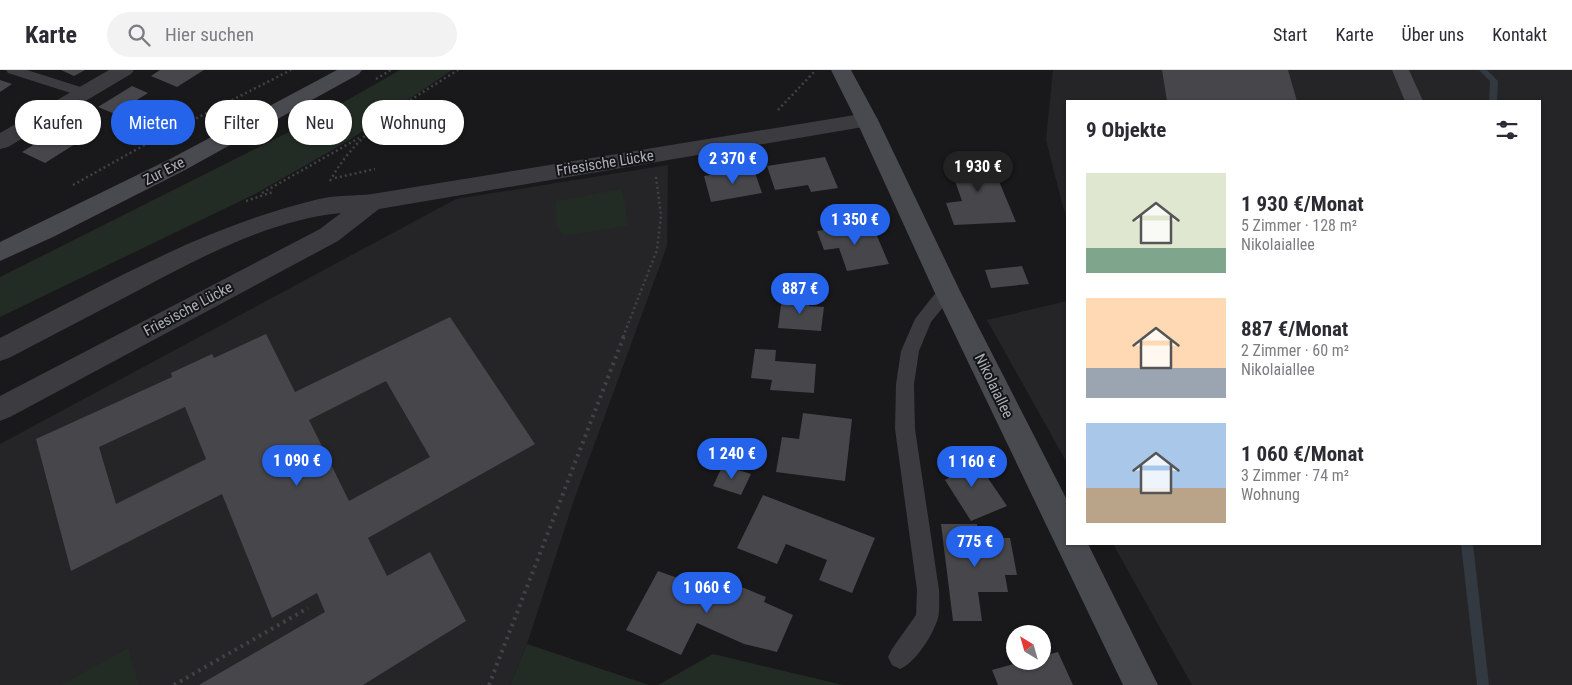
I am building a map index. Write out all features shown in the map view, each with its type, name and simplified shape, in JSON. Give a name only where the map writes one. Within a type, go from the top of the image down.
[{"type":"street","points":[[0,142],[124,70]]},
{"type":"street","name":"Zur Exe","points":[[0,252],[67,221],[282,110],[352,70]]},
{"type":"street","name":"Nikolaiallee","points":[[841,70],[868,120],[946,291],[1066,531]]},
{"type":"street","name":"Friesische Lücke","points":[[0,350],[185,255],[251,227],[321,207],[372,202],[868,120]]},
{"type":"street","name":"Friesische Lücke","points":[[0,409],[329,235],[372,202]]},
{"type":"street","points":[[1072,545],[1141,685]]},
{"type":"lane","points":[[13,70],[85,92]]},
{"type":"lane","points":[[900,657],[919,632],[927,617],[928,590],[905,429],[905,384],[910,351],[920,327],[946,291]]},
{"type":"path","points":[[70,187],[148,143],[291,70]]},
{"type":"path","points":[[411,100],[458,70]]},
{"type":"path","points":[[760,138],[771,117],[816,70]]},
{"type":"path","points":[[258,196],[362,136]]},
{"type":"path","points":[[321,207],[331,179],[344,158],[362,136]]},
{"type":"path","points":[[489,685],[657,250],[661,214],[654,154]]},
{"type":"path","points":[[174,685],[308,608]]},
{"type":"shaded area","points":[[400,70],[452,70],[408,100],[362,100],[362,131],[352,138],[352,100],[347,100]]},
{"type":"shaded area","points":[[1053,70],[1572,70],[1572,685],[1192,685],[1114,545],[1541,545],[1541,100],[1066,100],[1066,214],[1046,140]]},
{"type":"shaded area","points":[[288,133],[288,145],[341,145],[255,194],[0,317],[0,277],[263,145],[278,145],[278,138]]},
{"type":"shaded area","points":[[668,165],[667,246],[574,500],[527,644],[510,685],[0,685],[0,444],[456,199]]},
{"type":"shaded area","points":[[622,189],[628,226],[564,236],[556,226],[556,201]]},
{"type":"shaded area","points":[[1066,301],[1066,461],[987,320]]},
{"type":"shaded area","points":[[527,644],[649,685],[510,685]]},
{"type":"shaded area","points":[[128,648],[139,685],[61,685]]},
{"type":"shaded area","points":[[713,654],[843,685],[658,685]]},
{"type":"building","points":[[61,70],[85,70],[74,76]]},
{"type":"building","points":[[160,70],[204,70],[177,87],[151,76]]},
{"type":"building","points":[[1162,70],[1288,70],[1297,100],[1167,100]]},
{"type":"building","points":[[1392,70],[1409,70],[1423,100],[1405,100]]},
{"type":"building","points":[[0,80],[12,84],[0,92]]},
{"type":"building","points":[[132,86],[148,93],[137,100],[111,100],[111,112],[101,108],[101,105]]},
{"type":"building","points":[[33,145],[74,145],[45,163],[22,152]]},
{"type":"building","points":[[988,155],[1016,222],[954,225],[946,203],[962,201],[947,158]]},
{"type":"building","points":[[825,157],[838,188],[811,192],[808,185],[775,190],[767,166]]},
{"type":"building","points":[[753,167],[762,193],[711,202],[704,176]]},
{"type":"building","points":[[871,222],[889,264],[847,271],[839,248],[824,250],[817,231]]},
{"type":"building","points":[[1022,266],[1029,284],[991,288],[985,270]]},
{"type":"building","points":[[782,297],[810,299],[809,306],[824,307],[821,331],[778,328]]},
{"type":"building","points":[[450,317],[535,444],[368,538],[387,576],[430,552],[466,621],[363,685],[199,685],[325,612],[317,593],[272,618],[222,494],[71,571],[36,439],[172,377],[171,373],[212,354],[214,358],[266,334],[295,392]],"holes":[[[386,381],[430,457],[349,501],[309,420]],[[185,407],[206,459],[116,504],[99,447]]]},
{"type":"building","points":[[755,349],[776,350],[775,361],[816,364],[814,393],[770,390],[772,380],[751,378]]},
{"type":"building","points":[[803,413],[852,419],[845,481],[776,472],[782,437],[799,439]]},
{"type":"building","points":[[963,452],[974,468],[979,465],[1007,506],[971,521],[945,480],[950,477],[941,462]]},
{"type":"building","points":[[723,465],[751,474],[741,495],[713,486]]},
{"type":"building","points":[[763,495],[875,538],[852,593],[819,580],[827,560],[786,544],[777,564],[737,548]]},
{"type":"building","points":[[941,524],[977,524],[979,538],[1010,538],[1017,575],[1005,575],[1008,592],[978,592],[982,621],[953,621]]},
{"type":"building","points":[[658,571],[714,591],[720,578],[766,597],[764,602],[793,615],[777,652],[744,644],[697,623],[681,655],[626,630]]},
{"type":"building","points":[[1058,652],[1073,685],[998,685],[992,670],[1006,666],[1006,670],[1051,670],[1051,654]]},
{"type":"waterway","points":[[1483,70],[1494,81],[1493,100]]},
{"type":"waterway","points":[[1467,545],[1483,685]]}]
